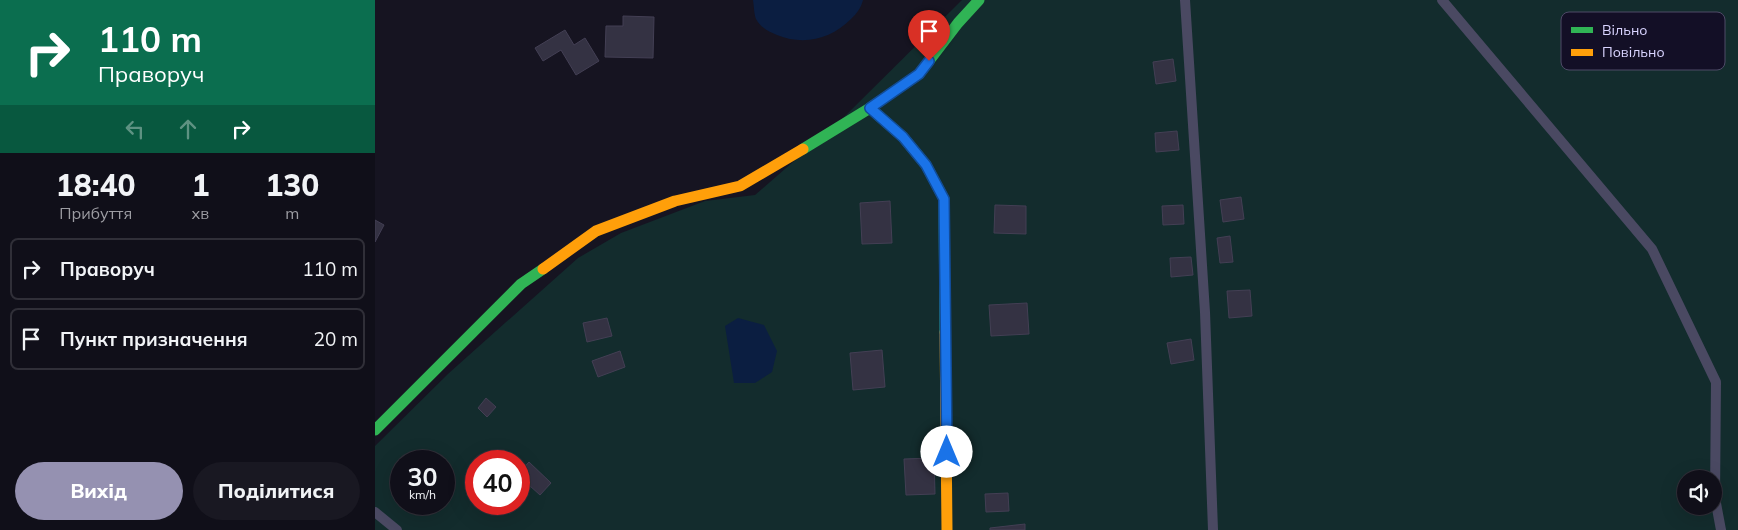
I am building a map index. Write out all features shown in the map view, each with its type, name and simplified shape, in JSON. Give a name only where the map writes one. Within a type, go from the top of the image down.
[{"type":"street","points":[[375,430],[521,284],[596,231],[675,201],[740,186],[870,108],[919,74],[958,23],[979,0]]},
{"type":"street","points":[[870,108],[903,137],[926,165],[944,199],[947,530]]},
{"type":"lane","points":[[1185,0],[1205,312],[1213,530]]},
{"type":"lane","points":[[1442,0],[1652,249],[1717,382],[1715,498],[1721,530]]},
{"type":"lane","points":[[375,512],[397,530]]},
{"type":"green space","points":[[962,0],[1738,0],[1738,530],[375,530],[375,446],[449,373],[578,258],[621,233],[705,201],[755,195],[840,121]]},
{"type":"water","points":[[753,0],[863,0],[861,6],[851,19],[835,31],[817,39],[797,40],[774,34],[765,29],[756,19]]},
{"type":"water","points":[[738,318],[764,325],[777,351],[772,372],[755,383],[734,383],[725,326]]},
{"type":"building","points":[[623,16],[654,17],[653,58],[605,57],[606,26],[623,26]]},
{"type":"building","points":[[565,30],[574,45],[585,38],[599,61],[576,75],[561,50],[543,61],[535,48]]},
{"type":"building","points":[[1173,59],[1176,81],[1156,84],[1153,62]]},
{"type":"building","points":[[1177,131],[1179,150],[1156,152],[1155,133]]},
{"type":"building","points":[[1241,197],[1244,219],[1223,222],[1220,200]]},
{"type":"building","points":[[890,201],[892,243],[862,244],[860,203]]},
{"type":"building","points":[[995,205],[1026,206],[1026,234],[994,233]]},
{"type":"building","points":[[1183,205],[1184,224],[1163,225],[1162,206]]},
{"type":"building","points":[[375,220],[384,225],[375,242]]},
{"type":"building","points":[[1230,236],[1233,262],[1220,263],[1217,238]]},
{"type":"building","points":[[1191,257],[1193,275],[1171,277],[1170,258]]},
{"type":"building","points":[[1250,290],[1252,316],[1229,318],[1227,291]]},
{"type":"building","points":[[1027,303],[1029,334],[991,336],[989,305]]},
{"type":"building","points":[[607,318],[612,336],[587,342],[583,323]]},
{"type":"building","points":[[1191,339],[1194,360],[1171,364],[1167,343]]},
{"type":"building","points":[[882,350],[885,387],[853,390],[850,353]]},
{"type":"building","points":[[620,351],[625,367],[598,377],[592,361]]},
{"type":"building","points":[[486,398],[496,407],[487,417],[478,408]]},
{"type":"building","points":[[934,458],[935,494],[906,495],[904,459]]},
{"type":"building","points":[[530,463],[551,483],[540,495],[530,486]]},
{"type":"building","points":[[1008,493],[1009,511],[986,512],[985,494]]},
{"type":"building","points":[[1025,524],[1025,530],[990,530],[990,528]]},
{"type":"traffic: fast","points":[[803,149],[870,108],[919,74],[958,23],[979,0]]},
{"type":"traffic: fast","points":[[870,108],[903,137],[926,165],[944,199],[945,332]]},
{"type":"traffic: fast","points":[[375,430],[521,284],[543,269]]},
{"type":"traffic: slow","points":[[543,269],[596,231],[675,201],[740,186],[803,149]]},
{"type":"traffic: slow","points":[[945,332],[947,530]]},
{"type":"route","points":[[929,61],[919,74],[870,108],[903,137],[926,165],[944,199],[947,452]]}]
